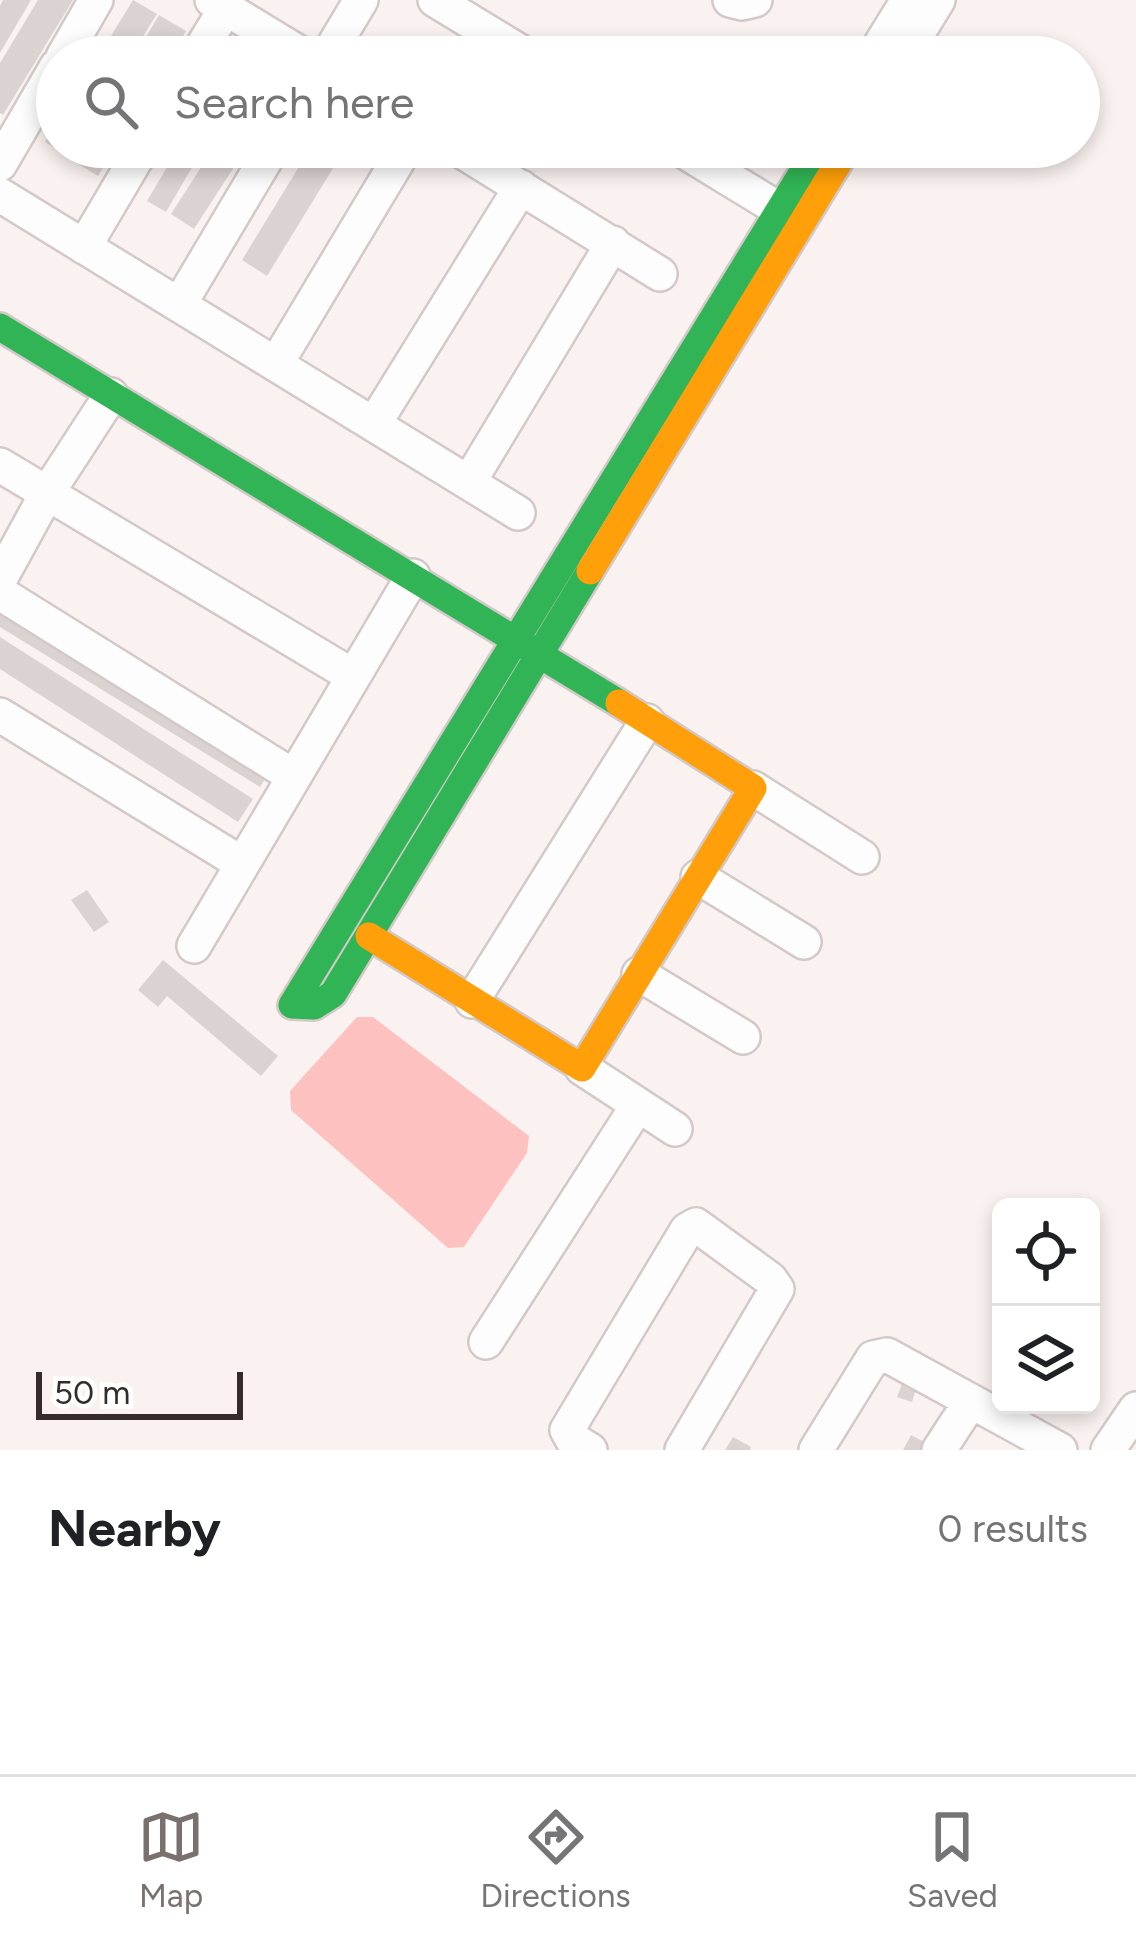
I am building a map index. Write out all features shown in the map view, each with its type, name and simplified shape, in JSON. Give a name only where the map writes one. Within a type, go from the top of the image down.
[{"type":"street","points":[[75,36],[96,0]]},
{"type":"street","points":[[340,36],[361,0]]},
{"type":"street","points":[[435,0],[494,36]]},
{"type":"street","points":[[730,0],[755,0]]},
{"type":"street","points":[[886,36],[908,0]]},
{"type":"street","points":[[916,36],[938,0]]},
{"type":"street","points":[[205,36],[219,4],[272,36]]},
{"type":"street","points":[[0,164],[36,102]]},
{"type":"street","points":[[84,247],[131,168]]},
{"type":"street","points":[[178,304],[260,168]]},
{"type":"street","points":[[276,364],[393,168]]},
{"type":"street","points":[[489,168],[660,274]]},
{"type":"street","points":[[711,168],[790,216]]},
{"type":"street","points":[[790,216],[809,168]]},
{"type":"street","points":[[529,646],[334,994],[314,1006],[292,1005],[529,646],[790,216],[830,168]]},
{"type":"street","points":[[374,424],[520,187]]},
{"type":"street","points":[[0,196],[518,513]]},
{"type":"street","points":[[469,482],[613,243]]},
{"type":"street","points":[[0,327],[529,646],[862,857]]},
{"type":"street","points":[[0,579],[46,495],[111,394]]},
{"type":"street","points":[[0,465],[353,676]]},
{"type":"street","points":[[194,946],[413,576]]},
{"type":"street","points":[[0,593],[293,776]]},
{"type":"street","points":[[0,715],[241,863]]},
{"type":"street","points":[[472,1001],[647,721]]},
{"type":"street","points":[[582,1068],[753,788]]},
{"type":"street","points":[[698,877],[804,942]]},
{"type":"street","points":[[369,936],[675,1129]]},
{"type":"street","points":[[639,974],[743,1037]]},
{"type":"street","points":[[486,1342],[638,1105]]},
{"type":"street","points":[[590,1450],[567,1430],[687,1230],[696,1225],[777,1289],[682,1450]]},
{"type":"street","points":[[816,1450],[873,1358],[887,1355],[1060,1450]]},
{"type":"street","points":[[939,1450],[971,1401]]},
{"type":"street","points":[[1108,1450],[1136,1408]]},
{"type":"shaded area","points":[[357,1017],[373,1017],[529,1136],[527,1153],[464,1247],[448,1248],[291,1110],[290,1091]]},
{"type":"building","points":[[3,0],[31,0],[0,53],[0,6]]},
{"type":"building","points":[[38,0],[73,0],[51,36],[36,36],[36,61],[3,115],[0,63]]},
{"type":"building","points":[[133,0],[157,14],[143,36],[111,36]]},
{"type":"building","points":[[159,15],[186,31],[183,36],[146,36]]},
{"type":"building","points":[[167,168],[192,168],[166,212],[147,201]]},
{"type":"building","points":[[201,168],[233,168],[194,229],[171,214]]},
{"type":"building","points":[[298,168],[333,168],[267,276],[242,260]]},
{"type":"building","points":[[0,600],[272,768],[260,787],[0,627]]},
{"type":"building","points":[[0,637],[253,799],[238,822],[0,669]]},
{"type":"building","points":[[87,890],[109,922],[94,932],[71,900]]},
{"type":"building","points":[[163,960],[278,1056],[261,1076],[167,996],[158,1007],[138,990]]},
{"type":"building","points":[[903,1381],[917,1386],[912,1402],[897,1397]]},
{"type":"building","points":[[911,1435],[926,1443],[922,1450],[903,1450]]},
{"type":"building","points":[[733,1437],[751,1447],[750,1450],[725,1450]]},
{"type":"traffic: fast","points":[[590,571],[333,994],[314,1006],[292,1005],[805,168]]},
{"type":"traffic: fast","points":[[0,327],[619,703]]},
{"type":"traffic: slow","points":[[590,571],[835,168]]},
{"type":"traffic: slow","points":[[369,936],[582,1068],[753,788],[619,703]]}]
